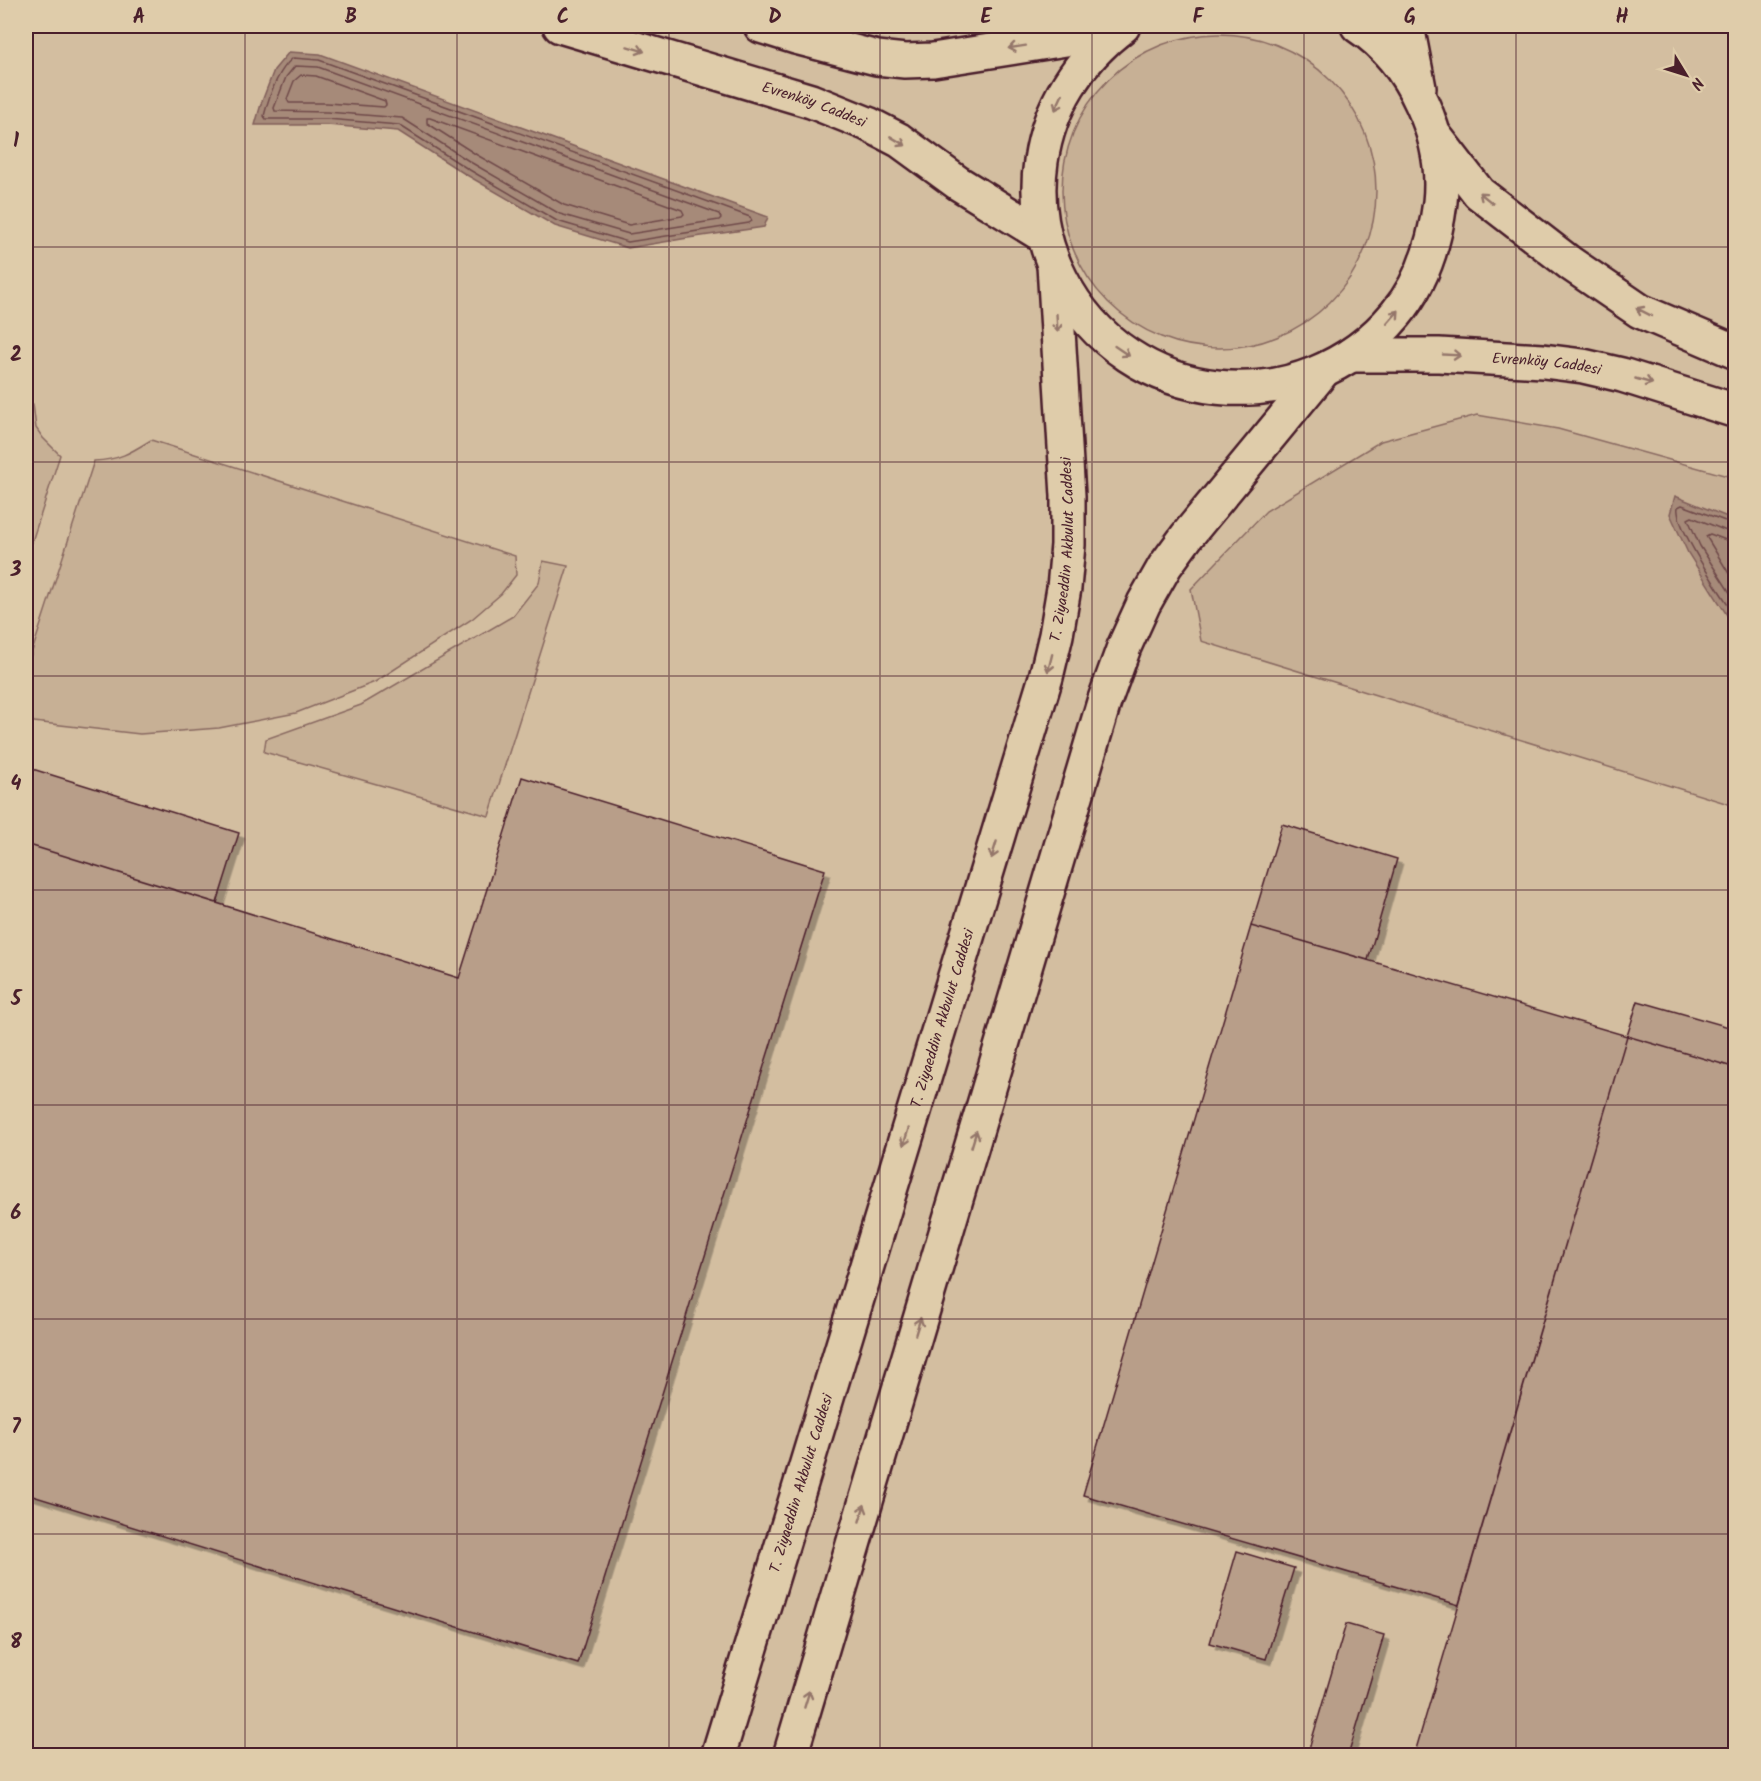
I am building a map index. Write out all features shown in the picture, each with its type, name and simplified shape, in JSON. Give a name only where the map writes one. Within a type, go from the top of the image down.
[{"type":"street","name":"Evrenköy Caddesi","points":[[560,26],[811,101],[868,124],[899,140],[1049,250]]},
{"type":"street","points":[[761,26],[877,58],[905,61],[933,60],[1119,28]]},
{"type":"street","points":[[1358,26],[1388,51],[1407,76],[1423,104]]},
{"type":"street","points":[[1119,28],[1083,62],[1065,88],[1043,145],[1039,175],[1039,206],[1049,250],[1068,294],[1110,343],[1137,361],[1166,375],[1197,385],[1229,389],[1261,388],[1293,382],[1323,371],[1351,355],[1376,335],[1397,313],[1415,286],[1428,258],[1437,227],[1440,196],[1439,165],[1434,134],[1423,104],[1407,26]]},
{"type":"street","points":[[1434,134],[1479,193],[1570,264],[1640,311],[1736,352]]},
{"type":"street","name":"T. Ziyaeddin Akbulut Caddesi","points":[[718,1755],[1046,677],[1056,635],[1068,545],[1068,496],[1049,250]]},
{"type":"street","name":"Evrenköy Caddesi","points":[[1351,355],[1449,355],[1583,366],[1661,386],[1736,411]]},
{"type":"street","points":[[790,1755],[1104,702],[1124,647],[1144,603],[1165,566],[1323,371]]},
{"type":"shaded area","points":[[26,26],[1735,26],[1735,1755],[26,1755]]},
{"type":"shaded area","points":[[1204,34],[1234,34],[1265,40],[1293,52],[1319,69],[1341,91],[1358,117],[1370,145],[1376,176],[1376,206],[1370,237],[1358,265],[1341,291],[1319,313],[1293,330],[1265,342],[1234,348],[1204,348],[1173,342],[1145,330],[1119,313],[1097,291],[1080,265],[1068,237],[1062,206],[1062,176],[1068,145],[1080,117],[1097,91],[1119,69],[1145,52],[1173,40]]},
{"type":"shaded area","points":[[26,402],[33,404],[36,428],[60,455],[26,560]]},
{"type":"shaded area","points":[[1477,415],[1558,429],[1735,478],[1735,806],[1201,641],[1191,589],[1266,511],[1381,441]]},
{"type":"shaded area","points":[[151,440],[515,556],[516,575],[501,594],[472,619],[375,682],[296,713],[219,728],[140,734],[34,722],[26,714],[26,670],[94,461],[124,455]]},
{"type":"shaded area","points":[[543,561],[568,566],[489,816],[264,752],[266,739],[361,705],[513,616],[539,583]]},
{"type":"water","points":[[289,52],[320,54],[768,217],[764,227],[628,248],[555,226],[465,174],[398,131],[327,125],[255,125],[274,70]]},
{"type":"water","points":[[1675,496],[1735,520],[1735,628],[1688,553],[1670,514]]},
{"type":"building","points":[[26,767],[239,833],[217,903],[26,844]]},
{"type":"building","points":[[522,777],[825,870],[578,1664],[26,1494],[26,844],[459,978]]},
{"type":"building","points":[[1282,824],[1397,859],[1368,960],[1251,926]]},
{"type":"building","points":[[1251,926],[1627,1036],[1459,1605],[1083,1495]]},
{"type":"building","points":[[1638,1001],[1736,1029],[1736,1068],[1627,1036]]},
{"type":"building","points":[[1627,1036],[1736,1068],[1736,1756],[1414,1756]]},
{"type":"building","points":[[1237,1551],[1294,1568],[1266,1659],[1210,1643]]},
{"type":"building","points":[[1346,1624],[1384,1635],[1348,1756],[1307,1756]]}]
